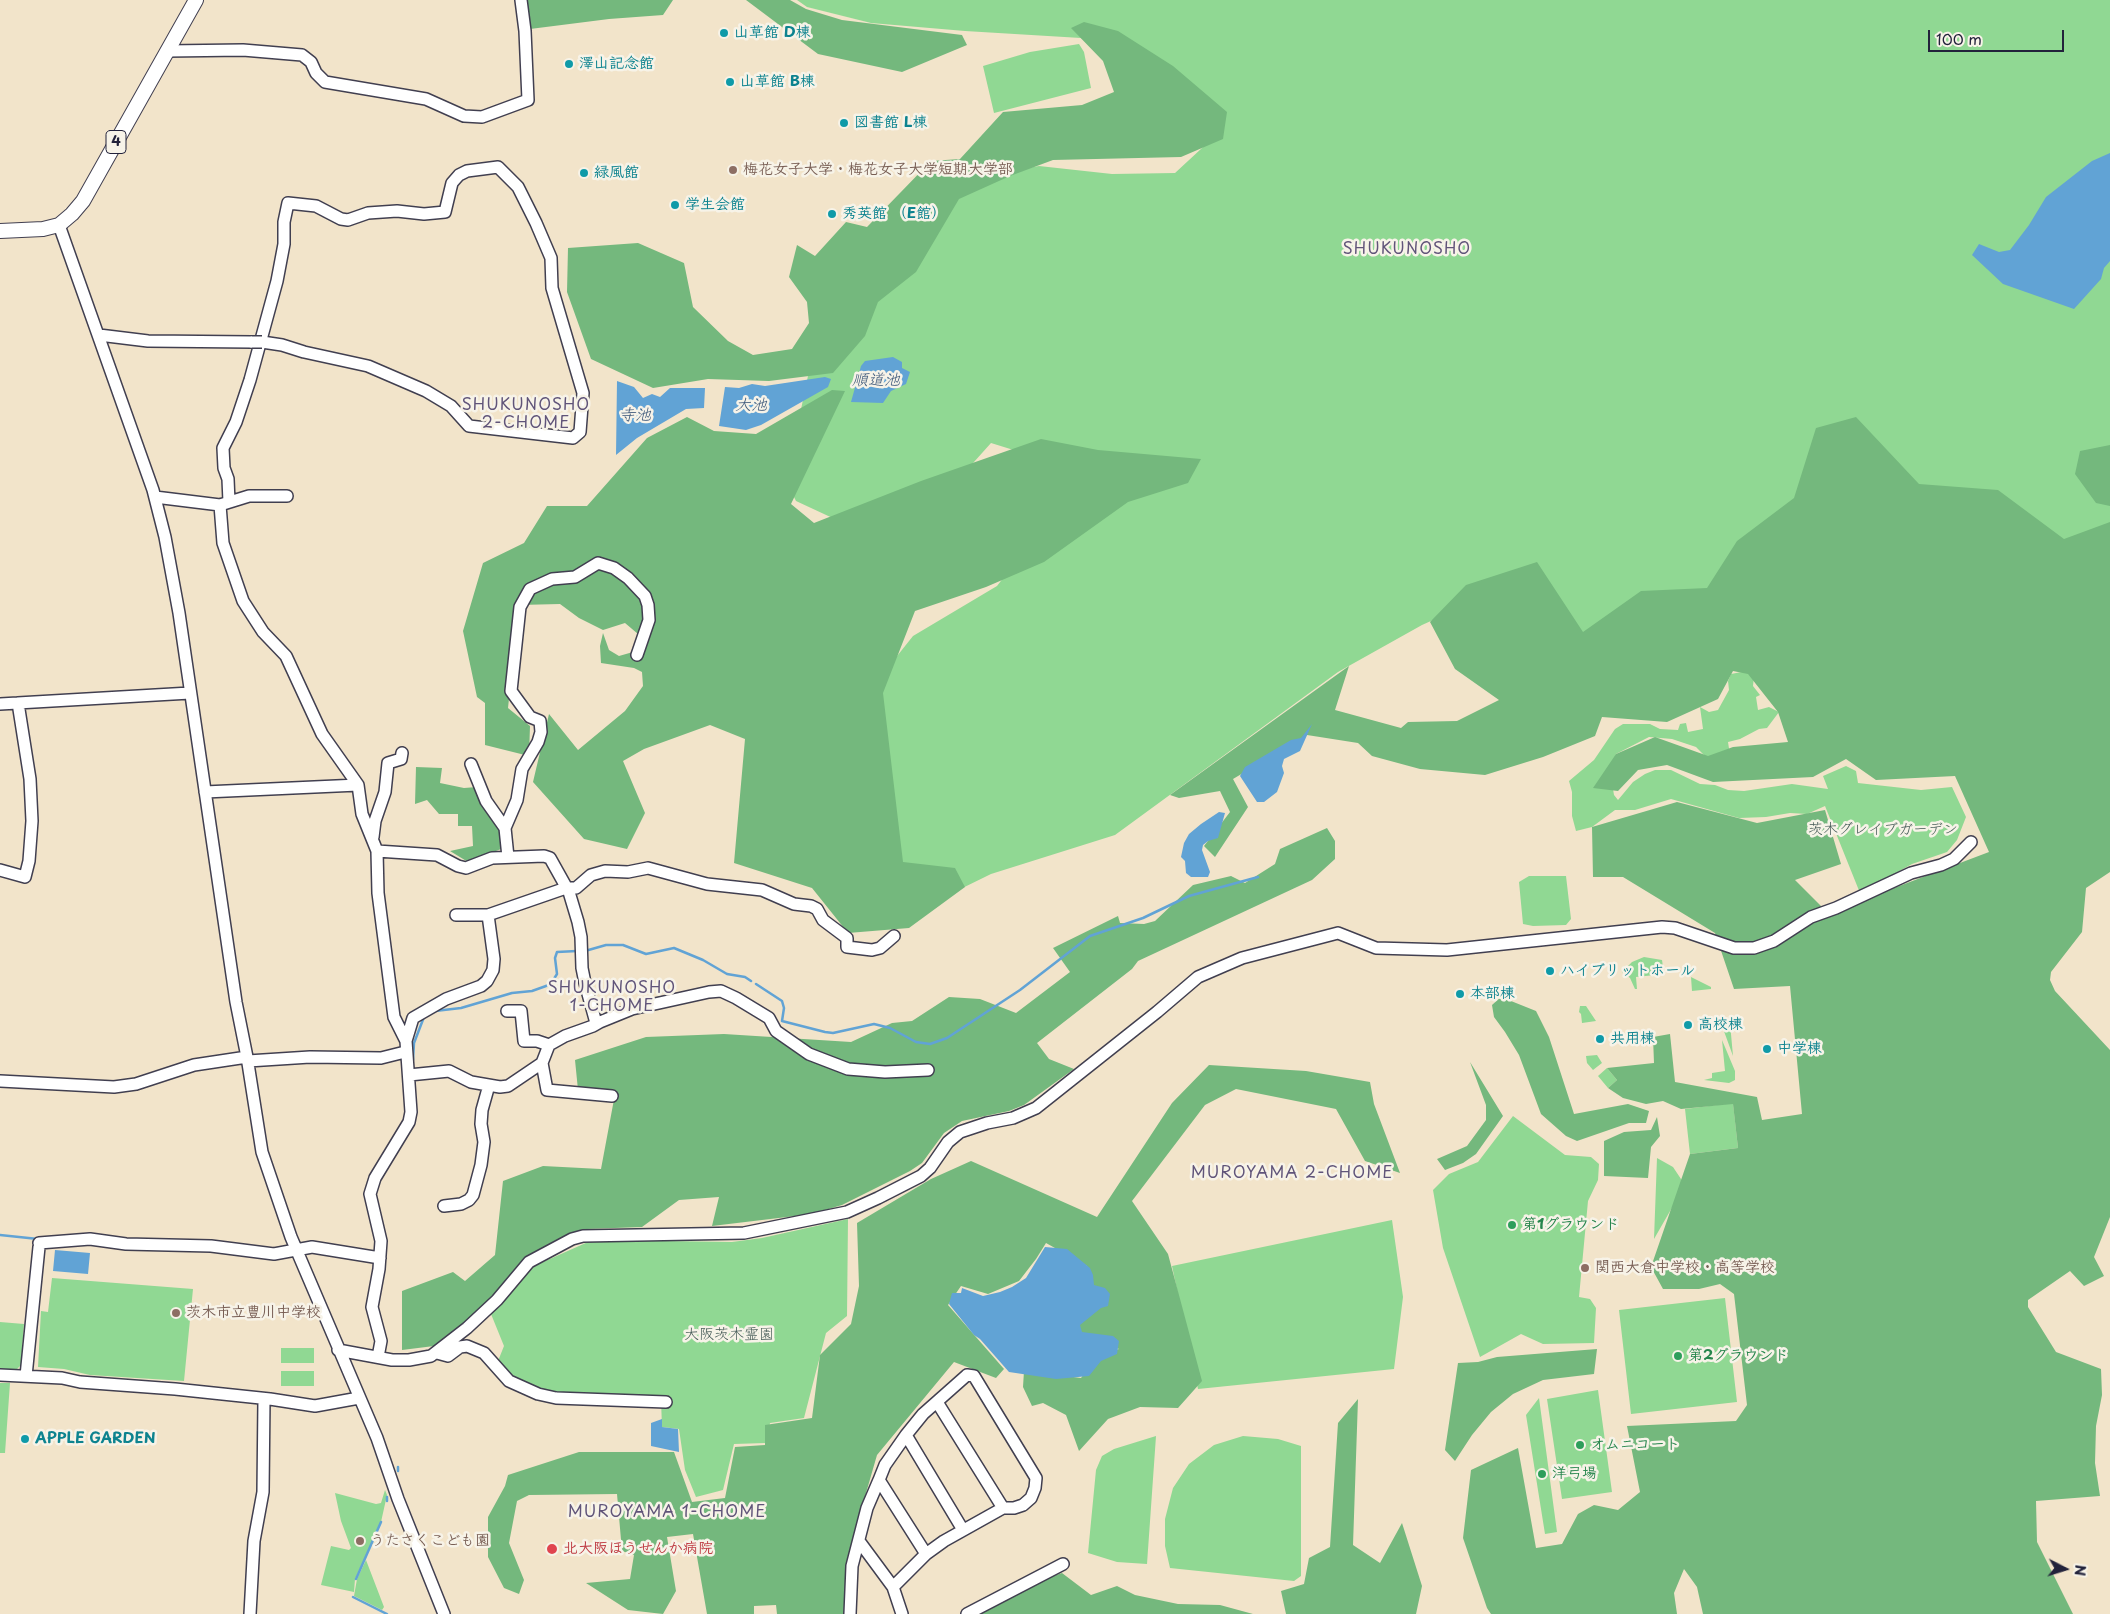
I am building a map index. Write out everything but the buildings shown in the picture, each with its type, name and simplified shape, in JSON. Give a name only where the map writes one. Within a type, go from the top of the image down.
[{"type":"main road","name":"4","points":[[59,225],[83,201],[196,0]]},
{"type":"main road","points":[[0,231],[28,231],[59,225]]},
{"type":"street","points":[[167,50],[243,50],[302,55],[311,62],[316,73],[325,82],[426,99],[464,116],[482,117],[528,100],[525,31],[521,0]]},
{"type":"street","points":[[99,335],[148,341],[257,342],[282,345],[304,352],[368,366],[426,391],[451,406],[469,426],[573,438],[580,432],[583,393],[552,288],[551,258],[518,187],[498,167],[467,171],[459,176],[452,183],[445,212],[424,214],[398,211],[368,213],[348,220],[341,219],[316,206],[288,203],[284,222],[284,244],[277,281],[250,380],[236,422],[223,448],[224,468],[228,479],[223,544],[243,601],[263,632],[286,656],[322,734],[358,785],[362,814],[377,851],[378,893],[394,1017],[405,1047],[409,1075],[410,1117],[375,1178],[370,1194],[380,1237],[380,1258],[372,1307],[380,1341],[378,1357]]},
{"type":"street","points":[[59,225],[155,497],[179,613],[236,1002],[248,1059],[262,1152],[296,1250],[377,1438],[398,1499],[444,1614]]},
{"type":"street","points":[[155,497],[225,503],[249,496],[288,496]]},
{"type":"street","points":[[508,857],[505,828],[517,800],[522,769],[540,738],[540,721],[530,717],[511,691],[520,607],[530,589],[552,579],[575,576],[598,563],[614,568],[628,578],[645,596],[648,605],[649,620],[637,655]]},
{"type":"street","points":[[0,704],[190,693]]},
{"type":"street","points":[[0,870],[26,877],[29,861],[32,821],[30,779],[18,703]]},
{"type":"street","points":[[372,838],[375,821],[385,792],[388,763],[401,759],[402,753]]},
{"type":"street","points":[[471,764],[486,801],[505,828]]},
{"type":"street","points":[[204,792],[358,785]]},
{"type":"street","points":[[338,1350],[392,1360],[409,1360],[437,1353],[497,1300],[529,1262],[572,1239],[597,1234],[725,1235],[744,1233],[847,1212],[878,1198],[926,1172],[948,1142],[960,1132],[987,1123],[1013,1118],[1036,1108],[1157,1012],[1198,976],[1242,958],[1338,932],[1376,948],[1448,950],[1662,927],[1675,928],[1734,948],[1754,948],[1774,941],[1811,917],[1836,908],[1911,873],[1941,865],[1954,859],[1971,842]]},
{"type":"street","points":[[377,851],[438,856],[466,868],[492,858],[544,856],[550,858],[566,888],[580,932],[584,978],[596,1024]]},
{"type":"street","points":[[456,915],[488,915],[566,888],[576,888],[586,878],[598,873],[609,871],[628,872],[648,868],[707,884],[762,890],[794,904],[811,906],[817,909],[823,920],[847,938],[847,947],[872,950],[880,948],[894,936]]},
{"type":"street","points":[[0,1081],[114,1087],[136,1084],[194,1065],[248,1059],[310,1057],[381,1058],[405,1047],[413,1018],[446,999],[481,986],[487,981],[493,970],[494,958],[488,915]]},
{"type":"street","points":[[612,1096],[547,1090],[542,1063],[549,1045],[565,1036],[632,1009],[709,992],[721,992],[736,998],[769,1018],[776,1032],[809,1054],[848,1069],[885,1072],[928,1070]]},
{"type":"street","points":[[507,1012],[521,1011],[524,1042],[537,1041],[549,1045]]},
{"type":"street","points":[[409,1075],[449,1071],[471,1082],[500,1087],[508,1086],[542,1063]]},
{"type":"street","points":[[444,1206],[461,1204],[469,1200],[473,1195],[481,1165],[484,1142],[481,1124],[482,1110],[490,1085]]},
{"type":"street","points":[[26,1376],[39,1245],[90,1239],[135,1245],[211,1246],[274,1254],[304,1247],[380,1258]]},
{"type":"street","points":[[437,1353],[448,1356],[460,1347],[467,1346],[484,1353],[509,1381],[538,1394],[556,1398],[666,1402]]},
{"type":"street","points":[[0,1375],[62,1378],[80,1382],[264,1399],[315,1406],[359,1398]]},
{"type":"street","points":[[850,1614],[852,1566],[867,1508],[885,1466],[923,1414],[968,1375],[974,1376],[1036,1478],[1035,1488],[1028,1502],[1019,1507],[1003,1508],[944,1541],[926,1554],[893,1587]]},
{"type":"street","points":[[250,1614],[254,1541],[263,1492],[264,1399]]},
{"type":"street","points":[[937,1402],[1003,1508]]},
{"type":"street","points":[[906,1435],[963,1530]]},
{"type":"street","points":[[879,1480],[926,1554]]},
{"type":"street","points":[[859,1541],[893,1587],[902,1614]]},
{"type":"street","points":[[967,1614],[1063,1564]]},
{"type":"green space","points":[[526,0],[673,0],[663,15],[609,19],[530,29]]},
{"type":"green space","points":[[746,0],[790,0],[806,9],[842,20],[962,35],[967,45],[902,72],[818,54]]},
{"type":"green space","points":[[797,0],[2110,0],[2110,540],[1724,608],[1578,659],[1524,579],[1422,625],[1338,672],[1115,835],[991,874],[885,926],[878,680],[913,636],[997,586],[1028,546],[1049,461],[991,443],[948,491],[839,521],[796,501],[786,481],[813,352],[954,190],[999,173],[1039,166],[1112,174],[1175,173],[1215,136],[1081,38],[871,23],[807,7]]},
{"type":"green space","points":[[1084,22],[1118,31],[1173,66],[1227,112],[1223,139],[1181,157],[1053,160],[1010,176],[959,199],[916,272],[878,302],[865,336],[833,373],[769,381],[708,379],[653,388],[591,359],[567,292],[568,248],[638,243],[684,263],[693,307],[728,341],[753,355],[792,349],[809,323],[807,302],[789,277],[797,245],[815,256],[846,222],[867,227],[931,161],[960,159],[1003,112],[1082,105],[1114,92],[1103,61],[1071,28]]},
{"type":"green space","points":[[1079,44],[1084,52],[1091,88],[994,113],[983,66],[1030,52]]},
{"type":"green space","points":[[832,390],[845,391],[791,504],[814,523],[921,481],[1041,439],[1098,450],[1201,459],[1188,483],[1128,502],[1044,562],[986,587],[915,611],[883,693],[903,862],[955,868],[965,887],[909,928],[848,933],[812,888],[734,863],[745,739],[710,725],[644,749],[623,761],[645,813],[627,849],[584,839],[533,782],[549,714],[578,750],[625,711],[643,686],[642,672],[634,668],[601,663],[600,646],[603,633],[609,650],[619,656],[633,652],[638,634],[625,623],[603,630],[579,618],[560,604],[519,605],[508,708],[530,726],[529,756],[485,745],[485,703],[477,697],[463,631],[483,563],[524,543],[547,506],[587,506],[647,438],[687,417],[714,431],[756,434]]},
{"type":"green space","points":[[1856,417],[1919,484],[1998,490],[2064,539],[2110,522],[2110,872],[2086,888],[2082,932],[2051,972],[2050,980],[2055,991],[2110,1050],[2110,1217],[2094,1257],[2104,1276],[2084,1286],[2070,1271],[2028,1300],[2028,1307],[2056,1352],[2101,1369],[2102,1395],[2096,1426],[2095,1463],[2100,1496],[2036,1501],[2037,1542],[2073,1614],[1703,1614],[1697,1587],[1684,1569],[1674,1593],[1677,1614],[1491,1614],[1487,1608],[1463,1538],[1471,1470],[1518,1448],[1536,1548],[1562,1544],[1578,1514],[1594,1505],[1618,1510],[1640,1492],[1627,1426],[1736,1421],[1747,1405],[1734,1294],[1720,1284],[1699,1289],[1663,1289],[1651,1267],[1690,1154],[1738,1148],[1733,1104],[1681,1109],[1663,1101],[1646,1104],[1623,1098],[1608,1088],[1617,1080],[1607,1068],[1654,1063],[1653,1037],[1670,1034],[1675,1082],[1757,1097],[1762,1120],[1802,1114],[1790,986],[1734,989],[1715,933],[1623,877],[1593,877],[1592,827],[1677,802],[1757,823],[1825,810],[1841,864],[1795,880],[1828,913],[1989,852],[1955,776],[1876,780],[1846,759],[1813,777],[1713,782],[1667,765],[1638,770],[1618,791],[1593,788],[1616,754],[1655,737],[1708,756],[1733,747],[1788,742],[1778,712],[1748,674],[1733,671],[1718,699],[1667,722],[1602,717],[1595,736],[1543,757],[1485,775],[1420,769],[1372,756],[1358,743],[1307,735],[1233,779],[1248,807],[1215,857],[1204,846],[1230,812],[1220,791],[1179,798],[1170,795],[1349,666],[1335,710],[1401,728],[1408,722],[1457,721],[1499,700],[1455,669],[1430,622],[1466,585],[1537,562],[1583,632],[1641,591],[1707,588],[1737,541],[1794,498],[1816,428]]},
{"type":"green space","points":[[2110,445],[2110,506],[2096,503],[2075,474],[2080,451]]},
{"type":"green space","name":"茨木グレイブガーデン","points":[[1752,670],[1754,676],[1753,686],[1760,695],[1756,697],[1758,710],[1769,707],[1779,712],[1767,728],[1759,729],[1740,739],[1728,742],[1730,755],[1711,762],[1696,747],[1672,739],[1649,737],[1616,754],[1611,777],[1614,795],[1618,800],[1633,782],[1655,770],[1671,770],[1700,784],[1715,785],[1728,790],[1744,791],[1792,784],[1828,789],[1823,776],[1846,766],[1856,771],[1858,783],[1921,790],[1952,787],[1966,817],[1957,840],[1947,852],[1912,864],[1860,893],[1825,806],[1807,814],[1790,813],[1766,817],[1739,818],[1671,799],[1635,810],[1615,810],[1592,827],[1576,831],[1572,816],[1572,792],[1569,781],[1594,760],[1615,729],[1623,724],[1650,724],[1660,729],[1678,730],[1680,724],[1686,723],[1688,732],[1703,729],[1700,707],[1709,712],[1718,710],[1729,690],[1728,681],[1731,674]]},
{"type":"green space","points":[[416,767],[442,768],[440,783],[464,788],[477,787],[501,825],[501,849],[468,862],[450,851],[473,846],[472,826],[458,826],[458,814],[439,814],[427,800],[415,804]]},
{"type":"green space","points":[[1327,828],[1335,841],[1335,859],[1312,880],[1138,961],[1132,969],[1037,1043],[1049,1059],[1074,1069],[1024,1105],[1009,1111],[962,1121],[944,1133],[922,1163],[910,1171],[842,1205],[812,1214],[712,1226],[719,1197],[679,1200],[642,1227],[587,1229],[526,1259],[481,1312],[434,1346],[402,1350],[402,1291],[453,1272],[465,1281],[495,1255],[503,1181],[543,1166],[601,1169],[615,1094],[578,1090],[575,1060],[646,1037],[724,1034],[851,1042],[892,1023],[912,1021],[949,997],[980,999],[1016,1013],[1070,972],[1053,948],[1118,916],[1120,923],[1144,924],[1155,921],[1193,885],[1231,876],[1245,883],[1275,864],[1280,849]]},
{"type":"green space","points":[[1529,876],[1566,876],[1571,919],[1566,925],[1533,926],[1523,924],[1519,882]]},
{"type":"green space","points":[[1644,957],[1662,960],[1664,974],[1636,977],[1637,989],[1635,989],[1630,978],[1622,972],[1632,962]]},
{"type":"green space","points":[[1691,977],[1711,987],[1711,989],[1692,991]]},
{"type":"green space","points":[[1501,997],[1536,1011],[1549,1037],[1574,1114],[1628,1104],[1649,1111],[1646,1123],[1629,1123],[1577,1141],[1566,1136],[1541,1114],[1519,1055],[1494,1017],[1492,1005]]},
{"type":"green space","points":[[1580,1006],[1586,1006],[1596,1021],[1582,1023],[1579,1012]]},
{"type":"green space","points":[[1721,1023],[1730,1023],[1733,1056]]},
{"type":"green space","points":[[1722,1040],[1735,1071],[1735,1080],[1729,1083],[1704,1080],[1712,1078],[1712,1073],[1725,1071]]},
{"type":"green space","points":[[1597,1055],[1602,1063],[1593,1070],[1587,1063],[1586,1056]]},
{"type":"green space","points":[[1470,1062],[1503,1116],[1476,1154],[1463,1163],[1445,1170],[1437,1159],[1467,1146],[1486,1120],[1486,1105]]},
{"type":"green space","points":[[1209,1065],[1306,1071],[1370,1082],[1374,1104],[1400,1173],[1365,1161],[1336,1109],[1236,1089],[1205,1105],[1132,1201],[1168,1254],[1202,1381],[1178,1408],[1140,1407],[1108,1419],[1079,1451],[1066,1415],[1043,1403],[1032,1406],[1023,1387],[1024,1371],[1043,1363],[1043,1377],[1050,1374],[1081,1378],[1098,1355],[1119,1349],[1074,1330],[1087,1286],[1087,1266],[1046,1243],[1019,1281],[988,1294],[961,1286],[948,1305],[1004,1369],[996,1378],[954,1362],[877,1455],[851,1545],[845,1614],[777,1614],[776,1605],[754,1606],[754,1614],[707,1614],[693,1534],[667,1537],[676,1591],[663,1614],[628,1610],[586,1583],[630,1579],[634,1555],[622,1551],[617,1494],[529,1495],[517,1501],[509,1543],[524,1580],[519,1594],[504,1588],[488,1557],[488,1517],[505,1486],[508,1475],[579,1452],[674,1452],[692,1502],[725,1498],[735,1447],[765,1445],[765,1425],[812,1418],[820,1355],[851,1324],[859,1286],[857,1223],[931,1179],[971,1161],[1097,1217],[1172,1103]]},
{"type":"green space","points":[[1607,1068],[1617,1080],[1608,1088],[1598,1076]]},
{"type":"green space","points":[[1733,1103],[1738,1148],[1690,1154],[1685,1109]]},
{"type":"green space","name":"第1グラウンド","points":[[1513,1116],[1565,1155],[1591,1157],[1599,1164],[1598,1180],[1588,1201],[1579,1297],[1590,1299],[1596,1308],[1594,1343],[1543,1344],[1521,1334],[1480,1357],[1443,1248],[1433,1190],[1449,1174],[1478,1162]]},
{"type":"green space","points":[[1657,1117],[1660,1136],[1651,1147],[1648,1178],[1604,1176],[1604,1141],[1624,1132],[1651,1130]]},
{"type":"green space","points":[[1657,1158],[1673,1167],[1685,1185],[1654,1239]]},
{"type":"green space","name":"大阪茨木霊園","points":[[848,1219],[847,1316],[826,1333],[804,1418],[770,1423],[766,1443],[734,1444],[723,1490],[696,1497],[685,1470],[679,1429],[662,1427],[661,1400],[555,1392],[522,1384],[498,1361],[504,1346],[491,1314],[534,1266],[588,1242],[602,1240],[732,1242],[762,1238]]},
{"type":"green space","points":[[1392,1220],[1403,1297],[1394,1369],[1198,1389],[1172,1266]]},
{"type":"green space","points":[[52,1278],[193,1289],[184,1381],[90,1375],[64,1369],[38,1367],[41,1311],[48,1312]]},
{"type":"green space","name":"第2グラウンド","points":[[1725,1298],[1737,1402],[1631,1414],[1619,1310]]},
{"type":"green space","points":[[0,1322],[24,1324],[21,1365],[16,1370],[0,1370]]},
{"type":"green space","points":[[281,1348],[314,1348],[314,1363],[281,1363]]},
{"type":"green space","points":[[1597,1349],[1594,1374],[1543,1380],[1513,1394],[1491,1412],[1472,1435],[1455,1461],[1445,1450],[1458,1363],[1478,1362],[1497,1357]]},
{"type":"green space","points":[[281,1371],[314,1371],[314,1386],[281,1386]]},
{"type":"green space","points":[[0,1383],[10,1383],[5,1453],[0,1453]]},
{"type":"green space","name":"オムニコート","points":[[1598,1390],[1612,1492],[1562,1499],[1547,1399]]},
{"type":"green space","name":"洋弓場","points":[[1539,1398],[1557,1532],[1545,1534],[1526,1415]]},
{"type":"green space","points":[[1358,1399],[1353,1545],[1380,1563],[1402,1523],[1422,1586],[1416,1614],[1286,1614],[1281,1591],[1304,1584],[1309,1558],[1330,1547],[1338,1423]]},
{"type":"green space","points":[[1156,1436],[1147,1564],[1117,1562],[1088,1553],[1096,1470],[1102,1456],[1114,1449]]},
{"type":"green space","points":[[1243,1436],[1278,1439],[1301,1446],[1301,1576],[1294,1581],[1170,1568],[1165,1546],[1165,1519],[1173,1488],[1189,1464],[1214,1445]]},
{"type":"green space","points":[[385,1490],[387,1495],[381,1522],[355,1579],[354,1592],[321,1585],[331,1546],[349,1550],[351,1548],[341,1521],[335,1493],[376,1504],[381,1503]]},
{"type":"green space","points":[[366,1560],[384,1607],[382,1610],[354,1596],[357,1579]]},
{"type":"green space","points":[[1062,1573],[1091,1595],[1117,1586],[1135,1595],[1178,1604],[1220,1605],[1253,1614],[980,1614],[1034,1583]]},
{"type":"water","points":[[2110,153],[2110,261],[2104,268],[2101,279],[2074,309],[2003,284],[1972,255],[1979,244],[1999,252],[2010,250],[2029,225],[2046,197],[2092,161]]},
{"type":"water","name":"順道池","points":[[893,357],[902,362],[902,368],[910,372],[906,384],[891,391],[883,403],[851,402],[861,366],[865,361]]},
{"type":"water","name":"大池","points":[[825,377],[831,379],[828,387],[761,425],[746,430],[719,426],[725,387],[739,388],[752,384],[765,386]]},
{"type":"water","name":"寺池","points":[[617,381],[634,387],[643,398],[652,394],[660,397],[670,388],[705,388],[704,408],[686,409],[637,438],[616,455]]},
{"type":"water","points":[[1312,724],[1300,751],[1284,759],[1282,766],[1284,773],[1277,792],[1264,802],[1257,802],[1240,776],[1245,767],[1291,740],[1301,738]]},
{"type":"water","points":[[1219,812],[1225,813],[1218,838],[1208,841],[1203,845],[1202,850],[1210,872],[1208,877],[1191,877],[1186,873],[1185,861],[1181,857],[1184,843],[1189,834]]},
{"type":"water","points":[[1045,1247],[1067,1249],[1090,1268],[1094,1285],[1105,1288],[1110,1294],[1108,1306],[1101,1308],[1080,1325],[1082,1332],[1113,1336],[1119,1341],[1117,1354],[1101,1361],[1089,1376],[1056,1379],[1009,1372],[980,1339],[974,1335],[949,1304],[952,1293],[961,1293],[962,1288],[983,1296],[1012,1287],[1026,1278]]},
{"type":"water","points":[[55,1250],[90,1253],[88,1274],[53,1271]]},
{"type":"water","points":[[662,1419],[662,1427],[678,1429],[679,1452],[651,1446],[651,1423]]},
{"type":"waterway","points":[[756,984],[782,1001],[784,1008],[782,1021],[833,1033],[874,1024],[890,1028],[916,1042],[930,1044],[947,1038],[1020,990],[1090,936],[1143,918],[1189,896],[1258,877]]},
{"type":"waterway","points":[[585,951],[606,945],[623,945],[646,954],[674,948],[703,960],[727,974],[745,977],[751,981]]},
{"type":"waterway","points":[[435,1011],[461,1008],[512,993],[532,991],[546,986],[552,982],[557,974],[555,958],[557,952],[577,951]]},
{"type":"waterway","points":[[413,1060],[414,1043],[424,1017]]},
{"type":"waterway","points":[[0,1235],[38,1239]]},
{"type":"waterway","points":[[356,1579],[381,1522]]},
{"type":"waterway","points":[[353,1597],[387,1614]]},
{"type":"place","name":"山草館 D棟","points":[[724,33]]},
{"type":"place","name":"澤山記念館","points":[[569,64]]},
{"type":"place","name":"山草館 B棟","points":[[730,82]]},
{"type":"place","name":"図書館 L棟","points":[[844,123]]},
{"type":"place","name":"梅花女子大学・梅花女子大学短期大学部","points":[[733,170]]},
{"type":"place","name":"緑風館","points":[[584,173]]},
{"type":"place","name":"学生会館","points":[[675,205]]},
{"type":"place","name":"秀英館 （E館）","points":[[832,214]]},
{"type":"place","name":"ハイブリットホール","points":[[1550,971]]},
{"type":"place","name":"本部棟","points":[[1460,994]]},
{"type":"place","name":"高校棟","points":[[1688,1025]]},
{"type":"place","name":"共用棟","points":[[1600,1039]]},
{"type":"place","name":"中学棟","points":[[1767,1049]]},
{"type":"place","name":"第1グラウンド","points":[[1512,1225]]},
{"type":"place","name":"関西大倉中学校・高等学校","points":[[1585,1268]]},
{"type":"place","name":"茨木市立豊川中学校","points":[[176,1313]]},
{"type":"place","name":"第2グラウンド","points":[[1678,1356]]},
{"type":"place","name":"APPLE GARDEN","points":[[25,1439]]},
{"type":"place","name":"オムニコート","points":[[1580,1445]]},
{"type":"place","name":"洋弓場","points":[[1542,1474]]},
{"type":"place","name":"うたさくこども園","points":[[360,1541]]},
{"type":"place","name":"北大阪ほうせんか病院","points":[[552,1549]]},
{"type":"district","name":"SHUKUNOSHO","points":[[1407,250]]},
{"type":"district","name":"SHUKUNOSHO 2-CHOME","points":[[526,415]]},
{"type":"district","name":"SHUKUNOSHO 1-CHOME","points":[[612,998]]},
{"type":"district","name":"MUROYAMA 2-CHOME","points":[[1292,1174]]},
{"type":"district","name":"MUROYAMA 1-CHOME","points":[[667,1513]]}]
